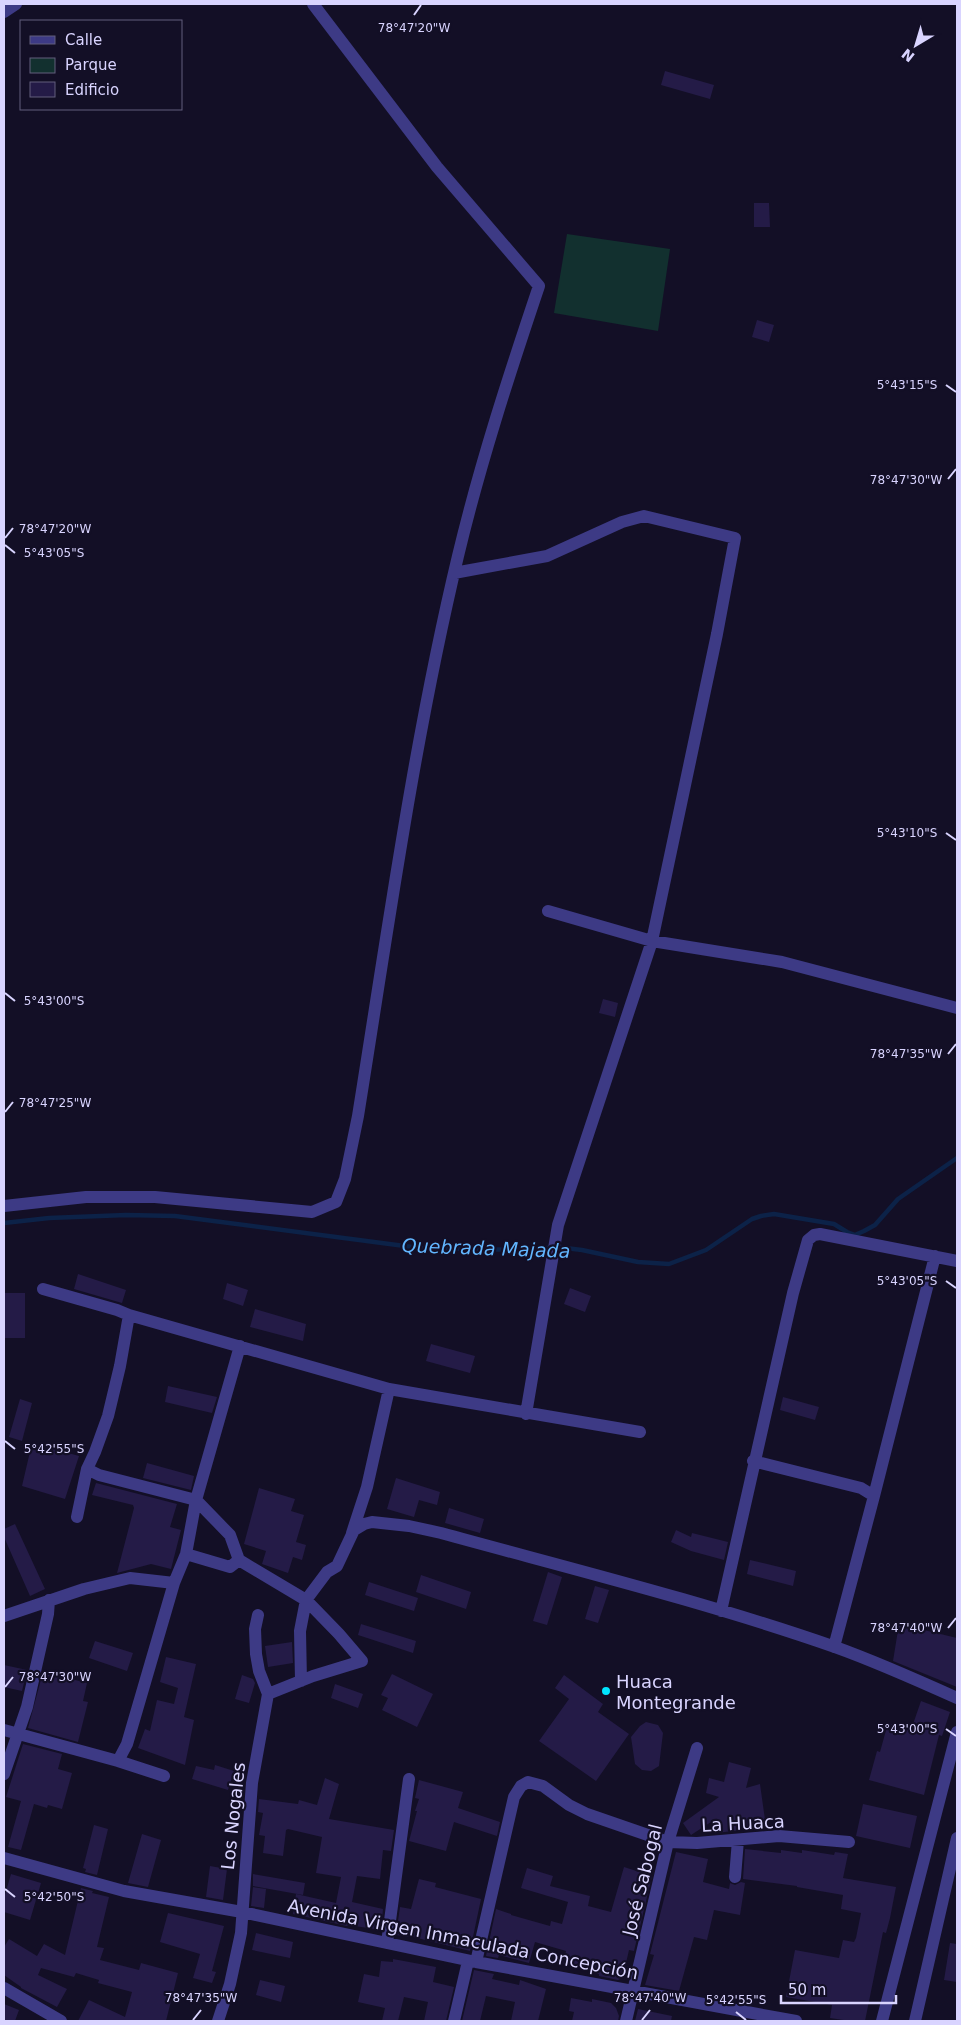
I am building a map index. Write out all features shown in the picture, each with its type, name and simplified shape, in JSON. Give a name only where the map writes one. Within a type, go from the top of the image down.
[{"type":"street","points":[[4,12],[16,4]]},
{"type":"street","points":[[4,1206],[86,1197],[155,1196],[312,1212],[336,1202],[345,1179],[352,1148],[422,721],[454,573],[492,428],[539,286],[437,167],[312,4]]},
{"type":"street","points":[[454,573],[547,556],[622,522],[644,516],[735,538],[717,634],[652,941],[558,1225],[526,1414]]},
{"type":"street","points":[[548,911],[652,941],[782,962],[957,1008]]},
{"type":"street","points":[[720,1611],[793,1293],[808,1240],[814,1235],[820,1234],[957,1261]]},
{"type":"street","points":[[834,1647],[873,1504],[935,1256]]},
{"type":"street","points":[[43,1289],[388,1388],[526,1414],[640,1432]]},
{"type":"street","points":[[77,1518],[86,1469],[106,1423],[120,1366],[129,1315]]},
{"type":"street","points":[[118,1761],[127,1744],[174,1583],[186,1554],[196,1500],[240,1346]]},
{"type":"street","points":[[301,1681],[300,1631],[306,1600],[327,1572],[337,1566],[351,1535],[367,1487],[388,1388]]},
{"type":"street","points":[[754,1461],[861,1488],[874,1496]]},
{"type":"street","points":[[86,1469],[98,1475],[196,1500],[230,1535],[238,1560],[306,1600],[339,1634],[362,1662],[301,1681],[268,1694],[259,1671],[256,1654],[255,1629],[258,1615]]},
{"type":"street","points":[[351,1535],[359,1526],[372,1522],[423,1529],[720,1611],[834,1647],[880,1664],[957,1698]]},
{"type":"street","points":[[186,1554],[230,1568],[238,1560]]},
{"type":"street","points":[[4,1616],[49,1600],[130,1578],[174,1583]]},
{"type":"street","points":[[4,1774],[26,1707],[48,1614],[49,1600]]},
{"type":"street","name":"Los Nogales","points":[[218,2021],[235,1962],[242,1912],[253,1776],[268,1694]]},
{"type":"street","points":[[4,1730],[118,1761],[164,1776]]},
{"type":"street","points":[[882,2021],[957,1732]]},
{"type":"street","name":"José Sabogal","points":[[626,2021],[668,1842],[697,1748]]},
{"type":"street","points":[[387,1943],[409,1779]]},
{"type":"street","name":"La Huaca","points":[[472,1962],[514,1798],[517,1790],[524,1783],[538,1783],[580,1811],[668,1842],[697,1843],[779,1836],[849,1842]]},
{"type":"street","points":[[915,2021],[957,1838]]},
{"type":"street","points":[[735,1877],[738,1840]]},
{"type":"street","name":"Avenida Virgen Inmaculada Concepción","points":[[4,1858],[124,1891],[242,1912],[472,1962],[796,2021]]},
{"type":"street","points":[[454,2021],[472,1962]]},
{"type":"street","points":[[4,1988],[61,2021]]},
{"type":"green space","points":[[567,234],[670,249],[658,331],[554,313]]},
{"type":"building","points":[[665,71],[714,85],[710,99],[661,85]]},
{"type":"building","points":[[754,203],[769,203],[770,227],[754,227]]},
{"type":"building","points":[[757,320],[774,325],[769,342],[752,337]]},
{"type":"building","points":[[603,999],[618,1003],[615,1017],[599,1013]]},
{"type":"building","points":[[78,1274],[126,1290],[122,1303],[74,1289]]},
{"type":"building","points":[[227,1283],[248,1290],[243,1306],[223,1299]]},
{"type":"building","points":[[570,1288],[591,1296],[585,1312],[564,1304]]},
{"type":"building","points":[[4,1293],[25,1293],[25,1338],[4,1338]]},
{"type":"building","points":[[255,1309],[306,1324],[303,1341],[250,1327]]},
{"type":"building","points":[[431,1344],[475,1356],[470,1373],[426,1361]]},
{"type":"building","points":[[168,1386],[217,1397],[212,1413],[165,1402]]},
{"type":"building","points":[[783,1397],[819,1407],[815,1420],[780,1410]]},
{"type":"building","points":[[20,1399],[32,1403],[22,1441],[9,1437]]},
{"type":"building","points":[[32,1443],[79,1456],[65,1499],[22,1486]]},
{"type":"building","points":[[147,1463],[194,1476],[191,1490],[143,1478]]},
{"type":"building","points":[[396,1478],[440,1492],[437,1505],[419,1500],[414,1517],[387,1509]]},
{"type":"building","points":[[96,1483],[177,1504],[170,1527],[181,1530],[171,1569],[151,1564],[117,1573],[134,1508],[133,1505],[92,1495]]},
{"type":"building","points":[[259,1488],[295,1499],[291,1511],[304,1515],[296,1542],[306,1545],[302,1560],[293,1557],[288,1573],[262,1564],[266,1551],[244,1544]]},
{"type":"building","points":[[449,1508],[484,1519],[480,1533],[445,1523]]},
{"type":"building","points":[[15,1524],[45,1589],[30,1596],[4,1537],[4,1529]]},
{"type":"building","points":[[676,1530],[691,1537],[692,1533],[728,1542],[724,1560],[691,1551],[671,1542]]},
{"type":"building","points":[[750,1560],[796,1571],[793,1586],[747,1574]]},
{"type":"building","points":[[548,1572],[562,1577],[547,1625],[533,1621]]},
{"type":"building","points":[[421,1575],[471,1592],[466,1609],[416,1592]]},
{"type":"building","points":[[369,1582],[418,1598],[414,1611],[365,1595]]},
{"type":"building","points":[[595,1586],[609,1590],[598,1623],[585,1619]]},
{"type":"building","points":[[361,1624],[416,1641],[413,1653],[358,1635]]},
{"type":"building","points":[[899,1624],[957,1638],[957,1687],[893,1661]]},
{"type":"building","points":[[95,1641],[133,1653],[127,1671],[89,1658]]},
{"type":"building","points":[[292,1642],[293,1663],[268,1667],[265,1646]]},
{"type":"building","points":[[166,1657],[196,1664],[184,1717],[194,1720],[185,1765],[138,1748],[145,1729],[150,1731],[157,1700],[174,1704],[178,1688],[160,1682]]},
{"type":"building","points":[[4,1665],[27,1670],[22,1691],[4,1687]]},
{"type":"building","points":[[43,1672],[87,1683],[83,1701],[88,1702],[78,1742],[28,1728]]},
{"type":"building","points":[[392,1674],[433,1694],[417,1727],[382,1710],[388,1698],[381,1695]]},
{"type":"building","points":[[242,1675],[253,1679],[255,1683],[249,1703],[235,1699]]},
{"type":"building","points":[[564,1675],[603,1704],[598,1712],[629,1734],[596,1781],[539,1741],[569,1699],[555,1688]]},
{"type":"building","points":[[335,1684],[363,1694],[358,1708],[331,1698]]},
{"type":"building","points":[[921,1701],[950,1712],[942,1736],[939,1735],[924,1795],[869,1780],[877,1751],[880,1752],[888,1723],[911,1730]]},
{"type":"building","points":[[646,1722],[658,1725],[663,1733],[659,1766],[651,1771],[642,1770],[635,1764],[631,1737]]},
{"type":"building","points":[[23,1744],[62,1754],[58,1769],[72,1773],[62,1809],[48,1805],[47,1808],[34,1804],[21,1850],[8,1847],[21,1801],[6,1797]]},
{"type":"building","points":[[729,1762],[751,1768],[746,1788],[760,1784],[766,1827],[716,1833],[711,1822],[691,1835],[683,1823],[719,1797],[706,1793],[709,1778],[724,1782]]},
{"type":"building","points":[[215,1765],[234,1771],[228,1790],[192,1779],[196,1766],[214,1770]]},
{"type":"building","points":[[325,1778],[339,1784],[329,1819],[394,1830],[391,1851],[383,1850],[380,1879],[357,1876],[352,1902],[383,1909],[381,1930],[347,1926],[293,1914],[296,1894],[336,1903],[341,1877],[316,1873],[322,1837],[288,1829],[286,1830],[283,1856],[263,1853],[265,1836],[259,1835],[263,1813],[258,1812],[259,1799],[298,1804],[299,1800],[317,1805]]},
{"type":"building","points":[[419,1780],[463,1792],[458,1808],[500,1822],[497,1836],[454,1822],[446,1851],[409,1841],[419,1799],[415,1798]]},
{"type":"building","points":[[863,1804],[917,1816],[910,1848],[856,1836]]},
{"type":"building","points":[[94,1825],[108,1829],[97,1875],[85,1872],[86,1869],[83,1868]]},
{"type":"building","points":[[142,1834],[161,1840],[148,1887],[128,1883]]},
{"type":"building","points":[[745,1849],[781,1853],[781,1850],[802,1853],[802,1850],[834,1855],[835,1852],[848,1854],[843,1878],[896,1887],[886,1933],[883,1932],[865,2021],[830,2018],[832,2005],[786,1997],[795,1950],[839,1958],[843,1940],[854,1942],[856,1938],[861,1913],[841,1909],[843,1895],[797,1886],[743,1879]]},
{"type":"building","points":[[676,1852],[708,1859],[703,1882],[729,1889],[730,1883],[735,1885],[741,1882],[745,1883],[740,1915],[714,1910],[707,1940],[694,1937],[679,1991],[645,1985],[654,1955],[650,1954]]},
{"type":"building","points":[[210,1866],[227,1869],[223,1900],[206,1897]]},
{"type":"building","points":[[624,1867],[652,1876],[634,1951],[629,1950],[623,1976],[620,1979],[599,1976],[599,1974],[563,1964],[566,1951],[535,1942],[529,1963],[499,1955],[498,1958],[486,1956],[496,1909],[550,1926],[551,1921],[562,1924],[568,1902],[521,1888],[527,1868],[553,1876],[550,1886],[590,1896],[588,1906],[611,1912]]},
{"type":"building","points":[[11,1874],[41,1883],[30,1920],[4,1912],[4,1898]]},
{"type":"building","points":[[253,1874],[305,1883],[303,1895],[253,1886]]},
{"type":"building","points":[[419,1879],[436,1883],[435,1887],[481,1899],[470,1951],[409,1936],[396,1935],[400,1907],[411,1909]]},
{"type":"building","points":[[253,1887],[266,1889],[264,1908],[251,1906]]},
{"type":"building","points":[[81,1888],[109,1897],[97,1947],[104,1948],[100,1960],[139,1970],[141,1963],[178,1973],[166,2021],[78,2021],[89,2000],[125,2017],[132,1992],[98,1983],[99,1980],[76,1973],[74,1977],[41,1968],[38,1975],[67,1989],[57,2007],[21,1988],[4,1975],[4,1947],[9,1939],[37,1956],[44,1944],[65,1955]]},
{"type":"building","points":[[168,1913],[224,1926],[212,1971],[216,1972],[212,1983],[193,1978],[200,1954],[160,1942]]},
{"type":"building","points":[[256,1933],[293,1942],[290,1958],[252,1950]]},
{"type":"building","points":[[950,1943],[957,1944],[957,1982],[944,1980]]},
{"type":"building","points":[[393,1959],[436,1967],[433,1982],[454,1987],[446,2021],[424,2021],[428,2002],[404,1997],[398,2021],[382,2021],[385,2008],[358,2002],[364,1974],[379,1977],[381,1961],[393,1962]]},
{"type":"building","points":[[474,1970],[494,1974],[492,1979],[519,1985],[520,1980],[546,1989],[538,2021],[511,2021],[515,2002],[486,1996],[480,2021],[462,2021]]},
{"type":"building","points":[[260,1980],[285,1986],[281,2002],[256,1995]]},
{"type":"building","points":[[571,1998],[592,2002],[592,1999],[611,2003],[616,2008],[619,2016],[618,2021],[572,2021],[574,2012],[569,2011]]},
{"type":"building","points":[[4,2004],[19,2010],[15,2021],[4,2021]]},
{"type":"building","points":[[638,2009],[672,2016],[671,2021],[635,2021]]},
{"type":"waterway","name":"Quebrada Majada","points":[[4,1223],[49,1218],[126,1215],[175,1216],[420,1248],[523,1250],[557,1247],[582,1250],[638,1262],[669,1264],[706,1250],[752,1219],[761,1216],[774,1214],[834,1224],[855,1235],[875,1225],[898,1199],[957,1158]]},
{"type":"place","name":"Huaca Montegrande","points":[[606,1691]]}]
